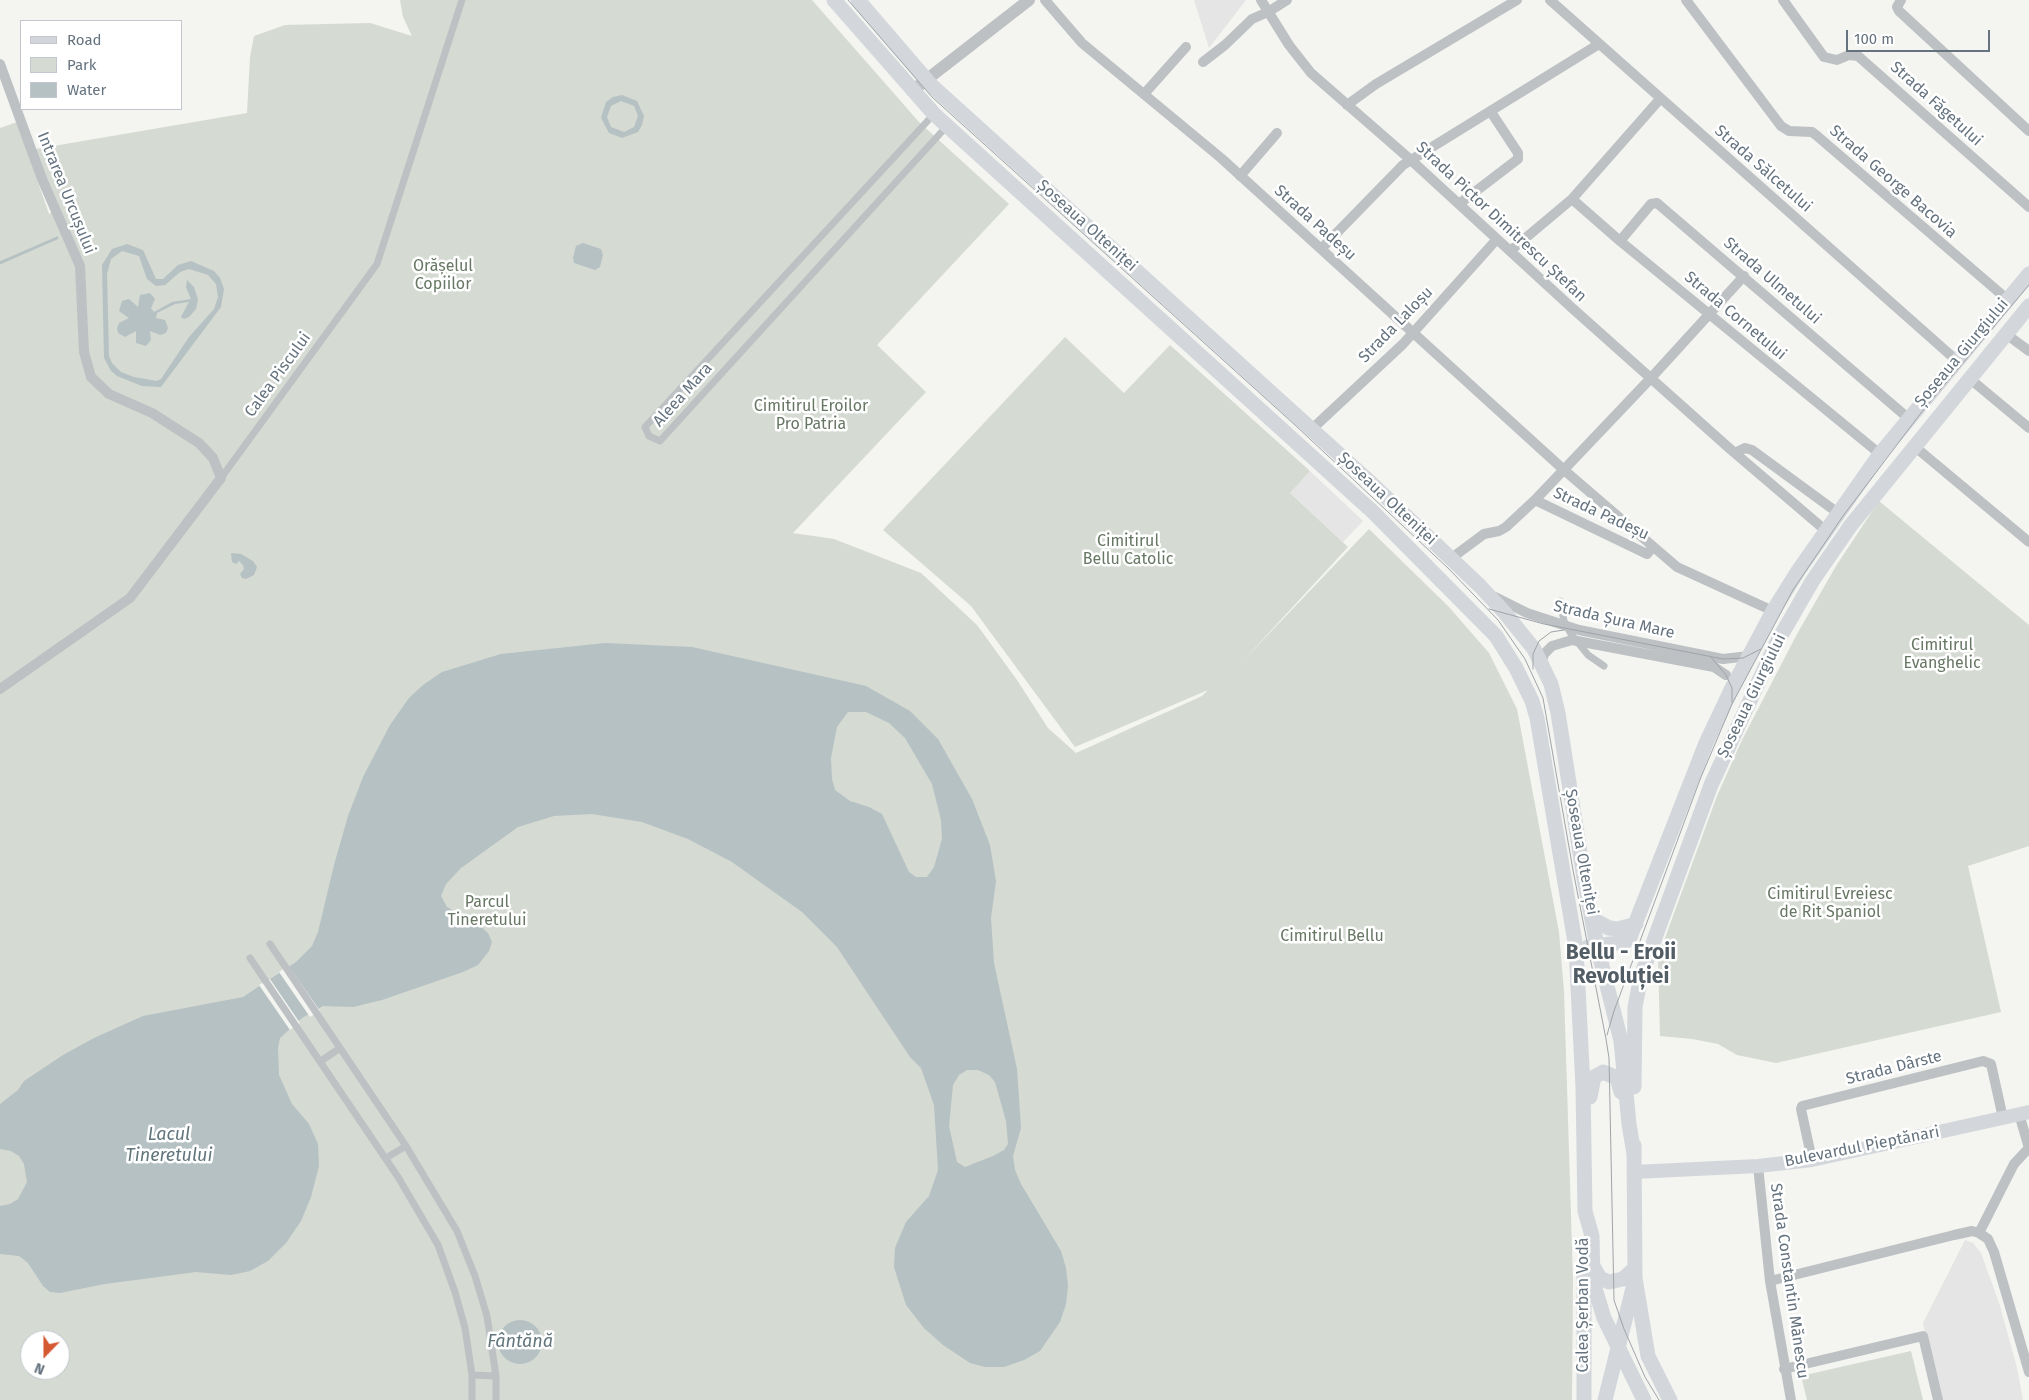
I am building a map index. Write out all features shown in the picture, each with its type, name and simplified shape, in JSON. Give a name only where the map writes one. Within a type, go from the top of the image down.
[{"type":"main road","name":"Șoseaua Olteniței","points":[[834,0],[934,114],[1373,512],[1496,636],[1522,680],[1535,711],[1576,948],[1585,1132]]},
{"type":"main road","name":"Șoseaua Olteniței","points":[[858,0],[926,80],[1312,429],[1480,586],[1534,648],[1551,684],[1558,713],[1597,946],[1621,1042],[1629,1124],[1634,1154]]},
{"type":"main road","name":"Șoseaua Giurgiului","points":[[1576,948],[1625,942],[1630,937],[1729,681],[1749,656],[1773,611],[1825,530],[1880,454],[2029,274]]},
{"type":"main road","name":"Șoseaua Giurgiului","points":[[1634,1154],[1634,1027],[1638,989],[1660,920],[1711,785],[1747,703],[1802,597],[1851,525],[1969,378],[2029,307]]},
{"type":"main road","points":[[1592,919],[1609,928],[1618,929],[1636,924]]},
{"type":"main road","points":[[1585,1132],[1589,1123],[1591,1082],[1598,1074],[1612,1074],[1618,1078],[1620,1085],[1624,1122],[1634,1154],[1635,1273],[1648,1356],[1670,1400]]},
{"type":"main road","name":"Bulevardul Pieptănari","points":[[1634,1172],[1758,1166],[1812,1160],[2024,1113]]},
{"type":"main road","name":"Calea Șerban Vodă","points":[[1584,1400],[1585,1132]]},
{"type":"main road","points":[[1585,1211],[1592,1236],[1592,1264],[1599,1304],[1607,1326],[1619,1345],[1644,1400]]},
{"type":"main road","points":[[1592,1264],[1597,1275],[1609,1282],[1624,1279],[1635,1273]]},
{"type":"main road","name":"Calea Șerban Vodă","points":[[1605,1400],[1635,1273]]},
{"type":"street","name":"Calea Piscului","points":[[0,689],[130,598],[221,478],[377,264],[462,0]]},
{"type":"street","points":[[912,91],[1029,0]]},
{"type":"street","name":"Strada Padeșu","points":[[1045,0],[1082,43],[1145,93],[1240,176],[1564,470],[1653,547],[1677,567],[1773,611]]},
{"type":"street","name":"Strada Pictor Dimitrescu Ștefan","points":[[1261,0],[1300,61],[1735,453],[1825,530]]},
{"type":"street","points":[[1202,62],[1225,46],[1252,19],[1287,0]]},
{"type":"street","points":[[1347,105],[1376,84],[1517,0]]},
{"type":"street","name":"Strada Sălcetului","points":[[1550,0],[1956,360]]},
{"type":"street","name":"Strada George Bacovia","points":[[1686,0],[1781,126],[1790,131],[1808,132],[1816,135],[2008,300]]},
{"type":"street","name":"Strada Făgetului","points":[[1783,0],[1824,57],[1837,60],[1853,54],[1861,58],[2029,207]]},
{"type":"street","points":[[1900,2],[1898,11],[2029,131]]},
{"type":"street","points":[[1321,249],[1398,169],[1599,44]]},
{"type":"street","points":[[1145,93],[1186,47]]},
{"type":"street","name":"Intrarea Urcușului","points":[[0,64],[42,179],[80,266],[84,352],[91,377],[109,394],[152,413],[199,443],[213,458],[221,478]]},
{"type":"street","points":[[1510,251],[1572,199],[1660,99]]},
{"type":"street","points":[[1459,204],[1518,159],[1518,153],[1492,112]]},
{"type":"street","name":"Aleea Mara","points":[[934,114],[645,428],[649,436],[660,440],[948,126]]},
{"type":"street","points":[[1240,176],[1277,133]]},
{"type":"street","name":"Strada Cornetului","points":[[1572,199],[1620,241],[1880,454]]},
{"type":"street","name":"Strada Ulmetului","points":[[1620,241],[1651,204],[1657,203],[1908,418]]},
{"type":"street","name":"Strada Laloșu","points":[[1312,429],[1413,332],[1497,238]]},
{"type":"street","name":"Strada Padeșu","points":[[1453,561],[1457,554],[1484,534],[1499,531],[1506,527],[1535,500],[1652,378],[1744,276]]},
{"type":"street","points":[[2006,334],[2029,351]]},
{"type":"street","points":[[1969,378],[2029,428]]},
{"type":"street","points":[[1914,446],[2029,542]]},
{"type":"street","points":[[1735,453],[1745,448],[1752,450],[1838,512]]},
{"type":"street","name":"Strada Padeșu","points":[[1535,500],[1647,554],[1653,547]]},
{"type":"street","name":"Strada Șura Mare","points":[[1480,586],[1521,610],[1579,630],[1710,656],[1732,659],[1749,656]]},
{"type":"street","points":[[1560,601],[1564,621],[1571,634],[1588,655],[1604,666]]},
{"type":"street","name":"Strada Șura Mare","points":[[1541,664],[1544,654],[1552,646],[1572,640],[1714,667],[1729,681]]},
{"type":"street","points":[[1710,656],[1729,681]]},
{"type":"street","points":[[270,944],[406,1146],[457,1231],[487,1316],[496,1376],[496,1400]]},
{"type":"street","points":[[250,958],[424,1217],[438,1245],[455,1292],[465,1328],[472,1375],[472,1400]]},
{"type":"street","points":[[318,1058],[340,1048]]},
{"type":"street","name":"Strada Dârste","points":[[1812,1160],[1801,1110],[1802,1106],[1983,1061],[1991,1064],[2003,1118]]},
{"type":"street","points":[[1979,1233],[2014,1164],[2029,1148],[2024,1113]]},
{"type":"street","points":[[386,1158],[406,1146]]},
{"type":"street","name":"Strada Constantin Mănescu","points":[[1758,1166],[1770,1281],[1784,1369],[1791,1400]]},
{"type":"street","points":[[1770,1281],[1954,1235],[1972,1231],[1979,1233],[1988,1239],[1994,1252],[2027,1358],[2029,1372]]},
{"type":"street","points":[[1784,1369],[1923,1336],[1938,1400]]},
{"type":"street","points":[[472,1375],[496,1376]]},
{"type":"shaded area","points":[[1194,0],[1246,0],[1209,48]]},
{"type":"shaded area","points":[[1310,471],[1363,521],[1343,542],[1290,493]]},
{"type":"shaded area","points":[[1965,1240],[1973,1243],[1981,1253],[2000,1306],[2017,1368],[2023,1400],[1941,1400],[1923,1323]]},
{"type":"green space","name":"Parcul Tineretului","points":[[400,0],[812,0],[919,122],[1009,204],[877,345],[926,392],[793,533],[834,539],[921,573],[977,625],[1017,680],[1048,728],[1076,753],[1202,696],[1208,690],[1075,747],[971,606],[883,530],[1065,337],[1124,393],[1170,345],[1310,471],[1290,493],[1348,547],[1241,663],[1369,529],[1449,607],[1489,653],[1517,709],[1559,932],[1564,991],[1573,1280],[1572,1400],[0,1400],[0,128],[17,122],[49,214],[53,212],[30,150],[247,113],[250,57],[254,36],[285,25],[370,23],[412,36],[403,17]]},
{"type":"green space","name":"Cimitirul Evreiesc de Rit Spaniol","points":[[1879,501],[2029,625],[2029,846],[1968,866],[2001,1012],[1776,1063],[1737,1055],[1718,1044],[1660,1036],[1658,957],[1717,796],[1742,740],[1797,634],[1836,566]]},
{"type":"green space","points":[[1911,1351],[1923,1400],[1807,1400],[1801,1376]]},
{"type":"water","points":[[622,95],[637,101],[644,116],[638,132],[622,138],[609,133],[601,118],[606,102],[613,97]],"holes":[[[621,101],[634,106],[638,116],[634,127],[624,132],[611,127],[607,117],[611,106]]]},
{"type":"water","points":[[583,243],[601,249],[603,255],[600,267],[595,270],[574,263],[573,258],[576,246]]},
{"type":"water","points":[[127,244],[143,250],[156,279],[163,279],[178,265],[191,261],[214,271],[220,278],[224,289],[221,307],[161,387],[142,386],[117,376],[111,371],[104,358],[102,265],[112,249]],"holes":[[[122,251],[139,256],[147,279],[156,286],[165,285],[180,272],[189,269],[208,275],[216,284],[218,297],[214,309],[189,337],[161,379],[157,381],[134,377],[121,372],[112,363],[109,356],[107,274],[111,259]]]},
{"type":"water","points":[[187,280],[194,287],[198,300],[196,309],[189,317],[184,319],[181,317],[189,302],[175,304],[157,313],[156,318],[165,320],[168,328],[166,333],[160,335],[150,331],[151,340],[146,346],[136,343],[136,331],[125,337],[118,333],[119,323],[129,318],[119,311],[122,301],[129,299],[138,307],[140,295],[150,293],[155,299],[151,308],[154,312],[172,302],[191,299],[186,287]]},
{"type":"water","points":[[231,553],[241,554],[253,561],[257,567],[254,575],[246,579],[242,578],[240,574],[244,569],[243,565],[239,561],[236,564],[232,562]]},
{"type":"water","name":"Lacul Tineretului","points":[[605,643],[692,647],[866,686],[910,711],[938,739],[972,799],[990,845],[996,881],[991,918],[994,963],[1017,1069],[1021,1128],[1013,1156],[1015,1170],[1021,1184],[1061,1251],[1066,1268],[1068,1286],[1066,1304],[1060,1322],[1040,1351],[1024,1360],[1004,1367],[985,1367],[970,1363],[943,1345],[924,1328],[906,1305],[894,1267],[895,1248],[906,1222],[929,1196],[938,1170],[934,1105],[921,1068],[910,1057],[837,947],[802,912],[732,862],[688,839],[642,822],[592,814],[554,816],[518,827],[461,868],[446,884],[441,896],[447,907],[480,926],[488,933],[492,942],[489,951],[478,965],[382,1000],[353,1007],[323,1006],[302,1018],[280,1038],[278,1048],[279,1075],[292,1104],[309,1124],[318,1144],[319,1166],[311,1197],[301,1221],[286,1243],[268,1261],[250,1271],[231,1275],[196,1272],[105,1284],[60,1293],[50,1292],[43,1286],[28,1263],[19,1256],[0,1254],[0,1206],[10,1204],[18,1199],[27,1182],[24,1164],[19,1156],[11,1151],[0,1149],[0,1104],[18,1090],[24,1081],[63,1055],[94,1038],[143,1016],[243,997],[296,962],[312,946],[318,932],[348,816],[363,777],[390,725],[409,698],[423,685],[442,672],[501,654]],"holes":[[[848,712],[866,712],[889,723],[905,738],[932,784],[941,820],[942,839],[934,867],[927,877],[916,877],[909,872],[882,814],[869,807],[850,801],[835,790],[832,779],[831,758],[837,727]],[[967,1070],[978,1070],[989,1075],[995,1082],[1006,1121],[1008,1144],[1004,1150],[993,1156],[965,1167],[957,1162],[949,1126],[953,1085],[959,1075]]]},
{"type":"water","name":"Fântănă","points":[[520,1320],[532,1324],[538,1330],[542,1342],[538,1354],[532,1360],[520,1364],[508,1360],[502,1354],[498,1342],[502,1330],[508,1324]]},
{"type":"pier","points":[[288,965],[320,1011],[310,1017],[279,972]]},
{"type":"pier","points":[[270,979],[300,1023],[290,1030],[259,985]]},
{"type":"waterway","points":[[0,263],[57,238]]},
{"type":"tram line","points":[[848,0],[932,97],[1295,425],[1449,569],[1498,620],[1525,659],[1543,698],[1573,870],[1609,1058],[1614,1300],[1624,1329],[1645,1377],[1659,1400]]},
{"type":"tram line","points":[[1607,1035],[1614,1011],[1701,777],[1732,704],[1793,590],[1843,516],[1924,409],[2029,285]]},
{"type":"tram line","points":[[1489,609],[1544,624],[1723,659],[1743,658],[1761,649]]},
{"type":"tram line","points":[[1533,669],[1533,654],[1539,641],[1551,632],[1564,630]]},
{"type":"tram line","points":[[1710,656],[1726,675],[1732,688],[1732,702]]},
{"type":"district","name":"Bellu - Eroii Revoluției","points":[[1621,965]]},
{"type":"park label","name":"Orășelul Copiilor","points":[[443,276]]},
{"type":"park label","name":"Cimitirul Eroilor Pro Patria","points":[[811,416]]},
{"type":"park label","name":"Cimitirul Bellu Catolic","points":[[1128,551]]},
{"type":"park label","name":"Cimitirul Evanghelic","points":[[1942,655]]},
{"type":"park label","name":"Cimitirul Bellu","points":[[1332,937]]}]
